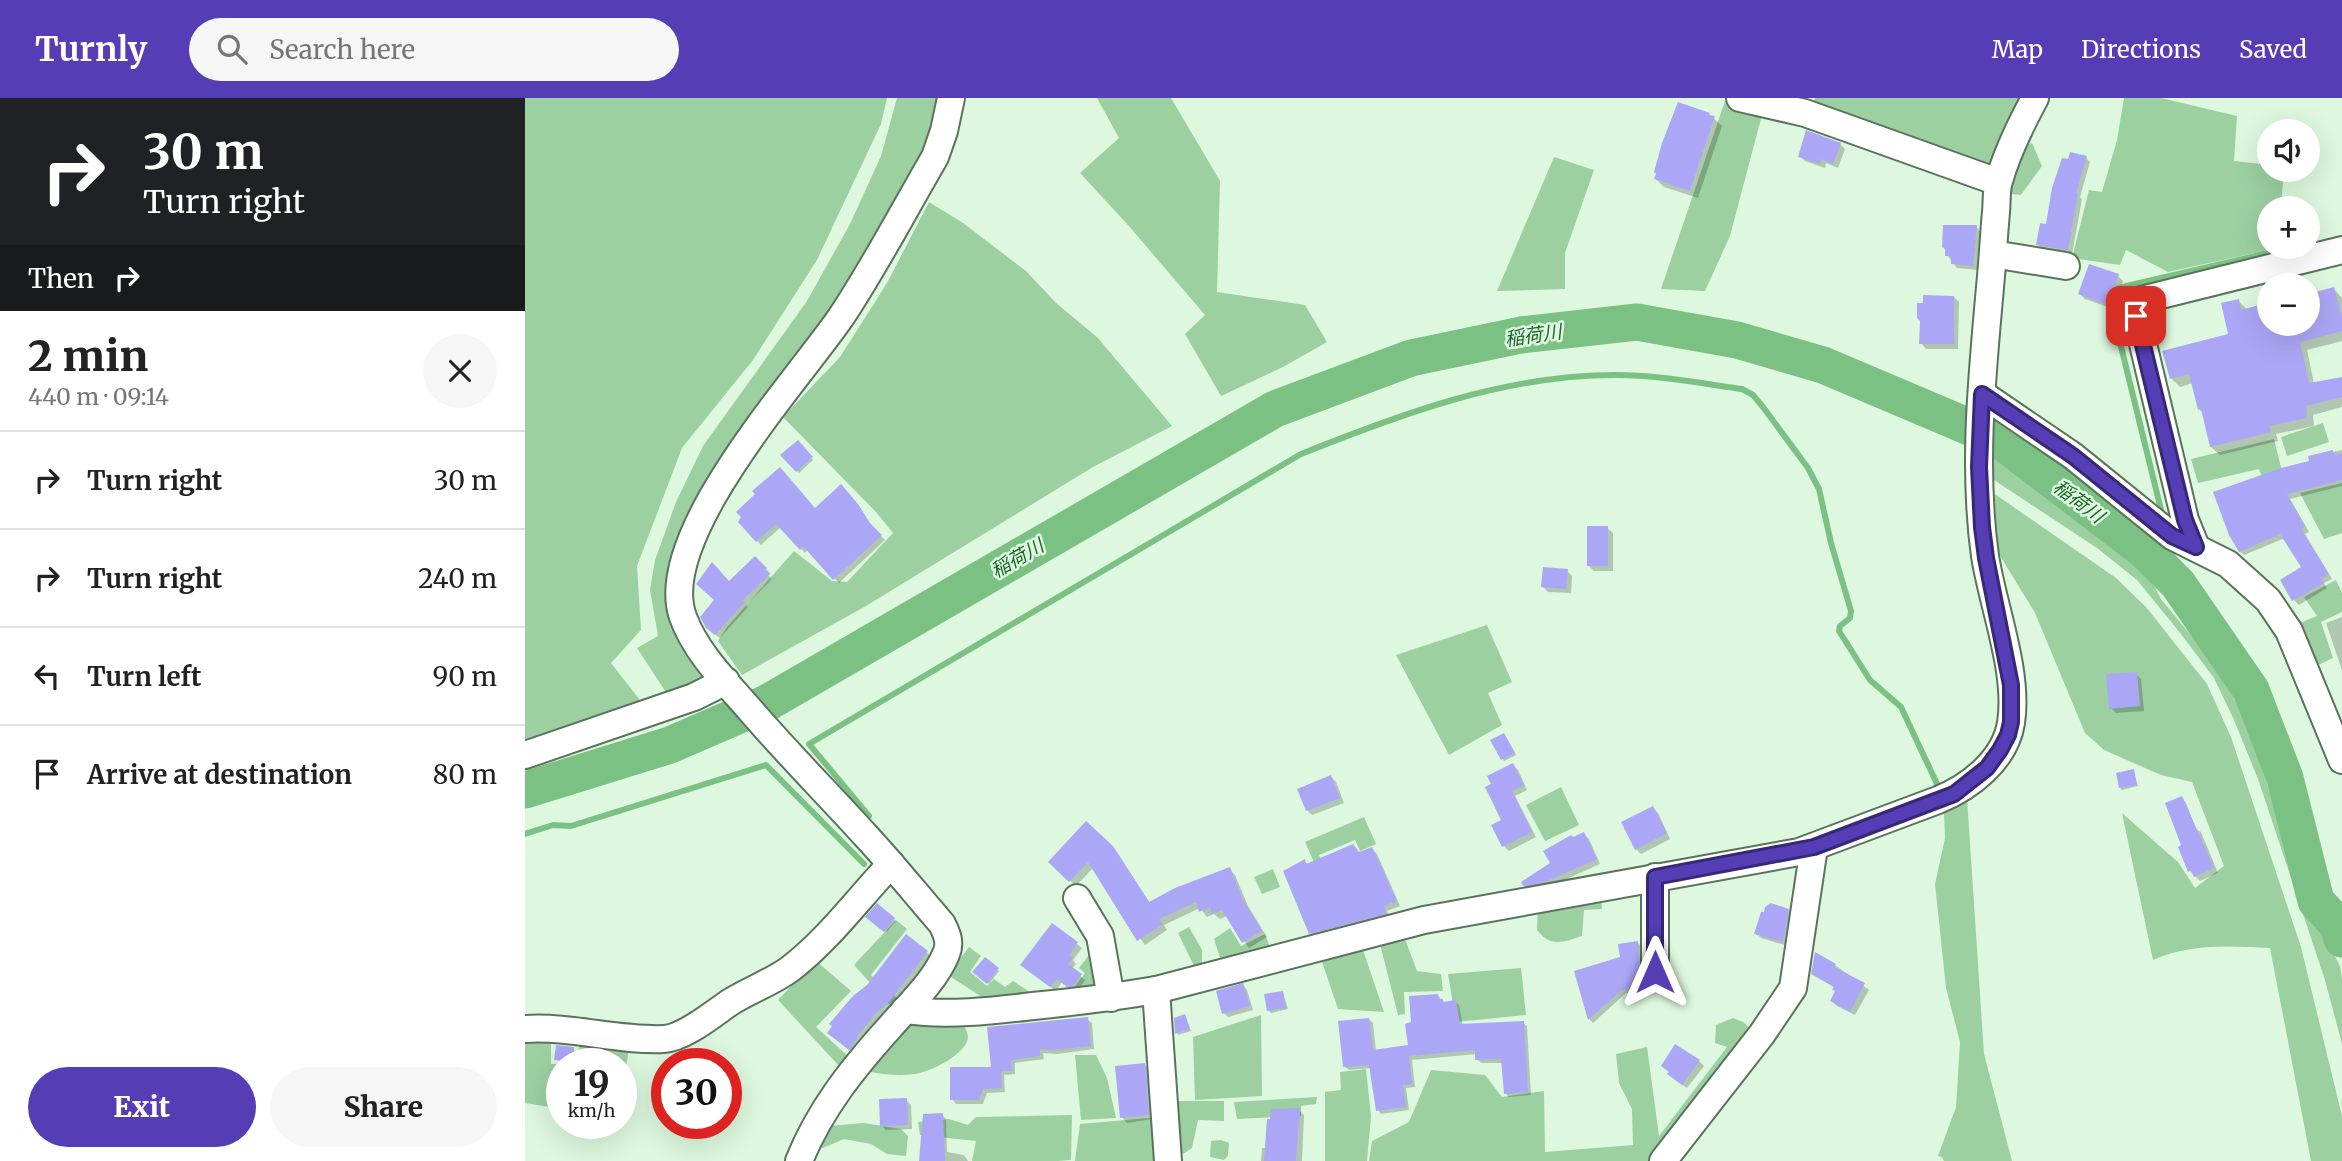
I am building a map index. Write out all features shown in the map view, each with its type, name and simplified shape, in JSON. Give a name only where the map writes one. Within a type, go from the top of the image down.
[{"type":"street","points":[[799,1161],[816,1122],[849,1073],[939,968],[949,946],[948,934],[891,864],[731,687],[694,639],[681,610],[681,582],[692,538],[716,489],[842,315],[935,157],[951,98]]},
{"type":"street","points":[[1741,98],[1805,113],[1999,182]]},
{"type":"street","points":[[905,1010],[930,1013],[995,1010],[1111,998],[1156,990],[1424,920],[1814,847],[1954,794],[1987,768],[2008,735],[2011,722],[2011,685],[1986,558],[1979,467],[1981,398],[1999,182],[2018,131],[2035,98]]},
{"type":"street","points":[[1993,254],[2066,266]]},
{"type":"street","points":[[2196,547],[2185,520],[2133,302],[2341,255]]},
{"type":"street","points":[[1981,398],[2073,456],[2172,536],[2228,564],[2249,581],[2281,616],[2342,760]]},
{"type":"street","points":[[525,755],[731,687]]},
{"type":"street","points":[[1663,1161],[1762,1034],[1793,988],[1814,847]]},
{"type":"street","points":[[525,1029],[550,1028],[667,1039],[697,1025],[737,998],[775,979],[792,967],[814,948],[891,864]]},
{"type":"street","points":[[1655,877],[1655,972]]},
{"type":"street","points":[[1077,898],[1100,936],[1111,998]]},
{"type":"street","points":[[1156,990],[1168,1161]]},
{"type":"green space","points":[[525,98],[887,98],[881,124],[817,260],[753,360],[682,448],[637,566],[641,630],[611,663],[643,704],[525,746]]},
{"type":"green space","points":[[897,98],[941,98],[928,148],[869,250],[676,550],[708,675],[669,697],[637,648],[658,636],[650,590],[655,560],[676,502],[703,446],[807,301],[850,224],[881,156]]},
{"type":"green space","points":[[1097,98],[1171,98],[1220,181],[1217,292],[1305,305],[1327,342],[1283,367],[1221,396],[1185,334],[1205,315],[1080,173],[1119,138]]},
{"type":"green space","points":[[1815,98],[2022,98],[1994,165],[1814,101]]},
{"type":"green space","points":[[2124,98],[2161,98],[2237,116],[2234,161],[2257,164],[2257,182],[2283,182],[2282,196],[2257,196],[2257,253],[2168,272],[2126,250],[2120,265],[2072,258],[2089,190],[2102,192],[2117,140]]},
{"type":"green space","points":[[1725,101],[1763,111],[1730,236],[1705,291],[1661,289]]},
{"type":"green space","points":[[2032,143],[2042,166],[2021,195],[2011,194],[2012,177],[2023,146]]},
{"type":"green space","points":[[1554,157],[1594,170],[1565,253],[1565,289],[1497,291]]},
{"type":"green space","points":[[929,202],[963,223],[1026,271],[1056,303],[1098,338],[1172,426],[1093,467],[866,606],[742,675],[718,641],[727,627],[794,551],[832,581],[847,582],[893,533],[876,512],[783,417],[840,357],[887,283]]},
{"type":"green space","points":[[2323,423],[2329,442],[2287,456],[2281,437]]},
{"type":"green space","points":[[2274,439],[2285,483],[2266,490],[2259,469],[2198,483],[2191,459]]},
{"type":"green space","points":[[1993,443],[1998,444],[2142,562],[2161,599],[2216,666],[2238,705],[2305,898],[2340,966],[2342,1044],[2325,980],[2258,779],[2214,678],[2137,580],[2097,548],[1991,478]]},
{"type":"green space","points":[[2342,483],[2342,533],[2324,539],[2300,493]]},
{"type":"green space","points":[[1989,490],[2116,578],[2146,607],[2207,684],[2231,737],[2301,947],[2342,1116],[2342,1161],[2311,1161],[2270,948],[2196,948],[2153,960],[2122,813],[2178,862],[2195,888],[2224,866],[2192,782],[2161,775],[2104,750],[2085,733],[2035,613],[1999,554]]},
{"type":"green space","points":[[2336,580],[2342,593],[2342,612],[2321,622],[2333,658],[2318,665],[2300,623],[2317,616],[2304,597]]},
{"type":"green space","points":[[1487,625],[1512,682],[1488,693],[1502,725],[1449,755],[1396,655]]},
{"type":"green space","points":[[1561,787],[1579,825],[1545,841],[1526,805]]},
{"type":"green space","points":[[1967,798],[1984,1054],[2012,1161],[1944,1161],[1938,1156],[1956,1107],[1960,1042],[1946,988],[1935,884],[1945,838],[1944,812]]},
{"type":"green space","points":[[1364,817],[1376,844],[1360,851],[1355,840],[1319,855],[1330,882],[1324,885],[1305,842]]},
{"type":"green space","points":[[1273,869],[1280,887],[1262,894],[1254,877]]},
{"type":"green space","points":[[1601,895],[1602,909],[1584,910],[1582,936],[1558,942],[1547,939],[1537,930],[1538,905]]},
{"type":"green space","points":[[896,920],[907,929],[871,975],[897,998],[891,1006],[854,965]]},
{"type":"green space","points":[[1189,927],[1202,950],[1202,966],[1195,968],[1178,933]]},
{"type":"green space","points":[[1230,928],[1241,946],[1265,934],[1271,950],[1221,961],[1214,939]]},
{"type":"green space","points":[[1405,939],[1417,971],[1441,974],[1443,991],[1404,992],[1405,1014],[1398,1015],[1380,944]]},
{"type":"green space","points":[[1361,944],[1384,1012],[1338,1009],[1320,956]]},
{"type":"green space","points":[[969,947],[981,956],[970,972],[987,986],[994,979],[1005,987],[1013,981],[1033,994],[988,1001],[948,975]]},
{"type":"green space","points":[[1093,950],[1100,988],[1073,989],[1085,973],[1079,968]]},
{"type":"green space","points":[[815,960],[851,991],[816,1027],[849,1057],[840,1067],[778,1000]]},
{"type":"green space","points":[[1521,968],[1526,1015],[1456,1022],[1448,974]]},
{"type":"green space","points":[[1261,1015],[1262,1096],[1195,1100],[1193,1037]]},
{"type":"green space","points":[[1733,1018],[1745,1023],[1751,1032],[1653,1161],[1369,1161],[1372,1141],[1409,1122],[1431,1070],[1485,1075],[1502,1097],[1544,1091],[1545,1152],[1633,1145],[1632,1109],[1619,1083],[1616,1054],[1647,1047],[1659,1136],[1727,1047],[1715,1043],[1716,1025]]},
{"type":"green space","points":[[963,1022],[968,1035],[966,1043],[955,1056],[938,1066],[909,1075],[871,1072],[869,1064],[907,1023]]},
{"type":"green space","points":[[525,1037],[551,1037],[551,1048],[546,1048],[546,1106],[525,1103]]},
{"type":"green space","points":[[581,1042],[629,1048],[579,1048]]},
{"type":"green space","points":[[1075,1055],[1096,1055],[1107,1078],[1116,1118],[1081,1120]]},
{"type":"green space","points":[[1366,1069],[1371,1116],[1367,1161],[1325,1161],[1325,1092],[1341,1090],[1340,1072]]},
{"type":"green space","points":[[1317,1097],[1316,1104],[1301,1106],[1301,1116],[1237,1119],[1234,1102]]},
{"type":"green space","points":[[1177,1101],[1224,1101],[1224,1121],[1198,1120],[1192,1148],[1183,1154],[1179,1151]]},
{"type":"green space","points":[[1072,1115],[1071,1160],[1058,1161],[972,1161],[976,1141],[920,1135],[918,1122],[949,1119],[968,1125],[976,1117]]},
{"type":"green space","points":[[1160,1117],[1162,1161],[1075,1161],[1080,1124]]},
{"type":"green space","points":[[863,1123],[901,1129],[908,1136],[906,1156],[887,1154],[871,1144],[844,1139],[823,1148],[818,1145],[829,1126]]},
{"type":"green space","points":[[1211,1141],[1229,1143],[1228,1156],[1224,1160],[1210,1157]]},
{"type":"building","points":[[1678,102],[1715,116],[1690,191],[1654,179],[1662,143]]},
{"type":"building","points":[[1806,130],[1841,143],[1833,164],[1821,159],[1820,164],[1798,157]]},
{"type":"building","points":[[2070,152],[2087,156],[2076,193],[2068,250],[2036,245],[2040,223],[2046,224],[2052,188],[2062,158],[2068,159]]},
{"type":"building","points":[[1943,225],[1977,225],[1973,266],[1951,264],[1951,256],[1945,256],[1945,249],[1942,247]]},
{"type":"building","points":[[2089,264],[2119,274],[2108,305],[2078,294]]},
{"type":"building","points":[[2334,287],[2342,317],[2342,331],[2300,342],[2309,383],[2342,377],[2342,397],[2306,406],[2307,418],[2269,426],[2271,432],[2210,447],[2189,374],[2170,379],[2162,351],[2228,334],[2221,303],[2239,299],[2241,310],[2257,306],[2257,336],[2320,336],[2320,291]]},
{"type":"building","points":[[1923,295],[1954,296],[1954,344],[1919,344],[1920,321],[1917,318],[1917,303],[1923,303]]},
{"type":"building","points":[[798,440],[813,457],[796,472],[780,455]]},
{"type":"building","points":[[2333,450],[2334,455],[2342,453],[2342,480],[2287,494],[2305,526],[2301,529],[2329,574],[2321,578],[2324,583],[2292,601],[2280,580],[2301,567],[2280,534],[2239,552],[2229,535],[2213,492],[2309,461],[2308,456]]},
{"type":"building","points":[[780,467],[815,508],[841,484],[882,535],[833,580],[803,546],[800,550],[776,524],[756,542],[738,522],[741,517],[736,512],[755,494],[752,491]]},
{"type":"building","points":[[1587,526],[1608,526],[1608,566],[1587,566]]},
{"type":"building","points":[[755,556],[770,574],[743,600],[745,602],[715,635],[706,628],[700,617],[714,600],[696,584],[712,562],[729,581]]},
{"type":"building","points":[[1543,567],[1568,569],[1566,589],[1541,587]]},
{"type":"building","points":[[2137,672],[2140,706],[2109,709],[2106,674]]},
{"type":"building","points":[[1504,733],[1515,753],[1501,760],[1490,740]]},
{"type":"building","points":[[1513,763],[1524,785],[1512,791],[1532,832],[1502,847],[1491,825],[1501,820],[1485,787],[1491,784],[1487,776]]},
{"type":"building","points":[[2134,769],[2137,785],[2119,788],[2116,773]]},
{"type":"building","points":[[1331,775],[1340,798],[1306,811],[1297,789]]},
{"type":"building","points":[[2182,796],[2214,868],[2194,877],[2191,870],[2188,872],[2178,847],[2181,845],[2165,803]]},
{"type":"building","points":[[1653,806],[1667,833],[1635,850],[1621,822]]},
{"type":"building","points":[[1086,821],[1113,846],[1149,902],[1175,888],[1230,867],[1242,898],[1262,931],[1242,943],[1222,910],[1212,914],[1210,907],[1199,912],[1196,902],[1159,919],[1163,924],[1137,941],[1088,862],[1069,882],[1048,862]]},
{"type":"building","points":[[1584,832],[1597,859],[1545,882],[1523,886],[1521,882],[1550,863],[1543,851],[1571,835],[1573,837]]},
{"type":"building","points":[[1353,844],[1359,852],[1372,847],[1397,901],[1384,906],[1386,914],[1309,934],[1283,871],[1305,859],[1306,864]]},
{"type":"building","points":[[877,903],[895,918],[884,932],[865,917]]},
{"type":"building","points":[[1771,903],[1789,909],[1783,942],[1754,934],[1761,912]]},
{"type":"building","points":[[1052,923],[1078,942],[1069,955],[1073,958],[1068,964],[1082,974],[1073,986],[1067,987],[1057,979],[1050,987],[1020,965]]},
{"type":"building","points":[[906,934],[928,951],[890,1001],[857,1036],[849,1050],[827,1033],[832,1026],[829,1024],[853,996],[867,985]]},
{"type":"building","points":[[1638,941],[1640,989],[1622,990],[1588,1020],[1574,971],[1620,957],[1618,944]]},
{"type":"building","points":[[1815,952],[1836,964],[1834,967],[1865,983],[1850,1012],[1830,1001],[1834,987],[1811,974]]},
{"type":"building","points":[[985,957],[999,968],[987,984],[972,972]]},
{"type":"building","points":[[1243,983],[1250,1006],[1222,1014],[1216,991]]},
{"type":"building","points":[[1283,991],[1286,1008],[1267,1011],[1264,994]]},
{"type":"building","points":[[1438,994],[1443,1002],[1456,1000],[1460,1024],[1524,1021],[1528,1092],[1504,1094],[1501,1059],[1475,1060],[1475,1050],[1409,1056],[1412,1084],[1403,1085],[1406,1107],[1376,1111],[1369,1065],[1343,1067],[1338,1021],[1369,1018],[1373,1050],[1408,1045],[1405,1024],[1411,1022],[1409,996]]},
{"type":"building","points":[[1185,1014],[1190,1029],[1175,1034],[1174,1018]]},
{"type":"building","points":[[1088,1017],[1091,1046],[1040,1049],[1040,1056],[1011,1060],[1012,1071],[1001,1071],[1002,1088],[983,1089],[979,1100],[950,1100],[950,1067],[991,1067],[987,1027]]},
{"type":"building","points":[[1675,1044],[1700,1060],[1682,1085],[1661,1066]]},
{"type":"building","points":[[556,1045],[574,1047],[574,1048],[556,1048]]},
{"type":"building","points":[[1145,1063],[1149,1115],[1120,1118],[1115,1066]]},
{"type":"building","points":[[907,1098],[908,1125],[880,1126],[879,1099]]},
{"type":"building","points":[[1300,1108],[1296,1161],[1264,1161],[1267,1119],[1270,1119],[1271,1109]]},
{"type":"building","points":[[943,1113],[945,1161],[919,1161],[923,1114]]},
{"type":"waterway","points":[[2163,518],[2115,322],[2118,288],[2257,256]]},
{"type":"waterway","name":"稲荷川","points":[[525,790],[670,745],[767,703],[1275,409],[1411,358],[1521,335],[1637,322],[1737,340],[1823,365],[2000,440],[2144,550],[2178,584],[2251,690],[2285,778],[2316,901],[2338,925],[2342,939]]},
{"type":"waterway","points":[[869,816],[809,744],[1301,454],[1415,411],[1494,389],[1574,377],[1615,375],[1663,378],[1742,389],[1753,395],[1763,407],[1808,468],[1819,489],[1851,611],[1850,618],[1840,626],[1839,631],[1870,680],[1901,707],[1938,786]]},
{"type":"waterway","points":[[525,834],[553,825],[571,826],[766,765],[864,864]]},
{"type":"route","points":[[1655,972],[1655,877],[1814,847],[1954,794],[1987,768],[2000,750],[2011,722],[2011,685],[1982,527],[1979,467],[1982,394],[2073,456],[2172,536],[2196,547],[2185,520],[2136,316]]}]
